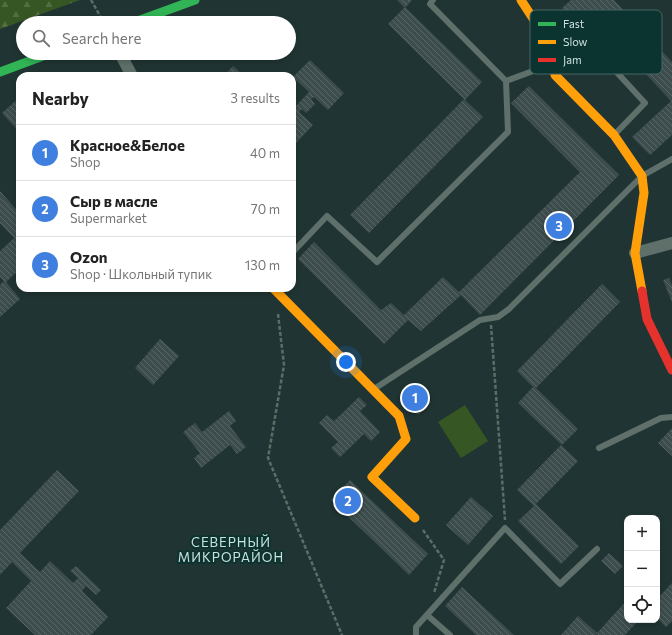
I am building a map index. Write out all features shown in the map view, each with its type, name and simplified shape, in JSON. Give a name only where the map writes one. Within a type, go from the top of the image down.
[{"type":"street","points":[[151,16],[194,0]]},
{"type":"street","points":[[521,0],[530,14]]},
{"type":"street","points":[[0,72],[32,60]]},
{"type":"street","points":[[124,60],[130,72]]},
{"type":"street","points":[[555,74],[614,135],[642,176],[644,193],[635,252],[647,319],[672,370]]},
{"type":"street","points":[[635,252],[672,243]]},
{"type":"street","points":[[277,292],[399,416],[406,439],[372,478],[415,518]]},
{"type":"lane","points":[[296,249],[328,216],[376,262],[508,132],[506,81],[430,4],[433,0]]},
{"type":"lane","points":[[506,81],[530,72]]},
{"type":"lane","points":[[614,135],[645,104],[618,74]]},
{"type":"lane","points":[[373,390],[480,320],[498,317],[509,309],[642,176],[672,159]]},
{"type":"lane","points":[[599,448],[661,418],[672,417]]},
{"type":"lane","points":[[416,635],[416,627],[505,528],[560,584],[596,549]]},
{"type":"lane","points":[[427,615],[450,635]]},
{"type":"path","points":[[91,0],[100,16]]},
{"type":"path","points":[[278,313],[284,365],[268,458],[342,635]]},
{"type":"path","points":[[491,318],[505,528]]},
{"type":"path","points":[[415,518],[444,560],[433,594]]},
{"type":"green space","points":[[0,0],[80,0],[36,16],[16,16],[16,23],[0,29]]},
{"type":"green space","points":[[465,405],[488,441],[461,458],[438,422]]},
{"type":"building","points":[[397,0],[412,0],[405,8]]},
{"type":"building","points":[[571,0],[614,0],[623,10],[564,10],[562,8]]},
{"type":"building","points":[[405,7],[482,82],[465,100],[388,24]]},
{"type":"building","points":[[662,51],[672,62],[672,135],[650,155],[632,137],[671,101],[646,74],[662,74]]},
{"type":"building","points":[[310,60],[344,93],[328,110],[314,97],[311,99],[315,104],[306,113],[302,109],[299,112],[313,125],[296,143],[296,106],[309,92],[296,80],[296,74]]},
{"type":"building","points":[[233,66],[240,72],[228,72]]},
{"type":"building","points":[[529,86],[619,175],[480,315],[461,295],[421,331],[408,320],[384,344],[298,259],[314,242],[381,310],[391,303],[404,315],[443,277],[459,292],[580,172],[511,103]]},
{"type":"building","points":[[464,99],[483,117],[369,233],[350,215]]},
{"type":"building","points":[[16,101],[16,129],[2,113]]},
{"type":"building","points":[[0,191],[16,209],[16,273],[6,282],[20,299],[0,317],[0,285],[4,281],[0,277],[0,251],[14,238],[0,223]]},
{"type":"building","points":[[669,278],[672,285],[672,302],[663,280]]},
{"type":"building","points":[[602,284],[620,302],[536,388],[578,429],[562,445],[518,403],[533,387],[517,371]]},
{"type":"building","points":[[160,339],[179,356],[153,385],[135,368]]},
{"type":"building","points":[[414,385],[431,402],[418,415],[401,398]]},
{"type":"building","points":[[359,397],[367,405],[360,411],[380,432],[371,441],[364,434],[340,457],[331,448],[338,442],[319,423],[327,415],[334,421]]},
{"type":"building","points":[[229,411],[236,421],[230,426],[246,447],[237,454],[230,445],[201,468],[194,458],[200,453],[183,432],[195,423],[202,432]]},
{"type":"building","points":[[672,428],[672,456],[658,443]]},
{"type":"building","points":[[561,445],[578,461],[536,504],[579,546],[561,564],[518,521],[534,506],[517,490]]},
{"type":"building","points":[[57,470],[79,491],[20,553],[40,572],[50,561],[73,583],[78,578],[70,571],[76,566],[101,590],[96,595],[86,586],[82,591],[108,617],[91,635],[35,635],[6,608],[31,581],[12,562],[0,575],[0,530]]},
{"type":"building","points":[[350,480],[428,554],[409,575],[331,500]]},
{"type":"building","points":[[471,497],[493,516],[468,545],[446,525]]},
{"type":"building","points":[[609,553],[623,566],[615,574],[601,561]]},
{"type":"building","points":[[672,583],[672,621],[666,627],[660,621],[660,596]]},
{"type":"building","points":[[462,587],[514,635],[476,635],[445,606]]},
{"type":"building","points":[[624,603],[624,623],[636,623],[625,635],[561,635],[578,616],[597,633]]},
{"type":"traffic: fast","points":[[151,16],[195,0]]},
{"type":"traffic: fast","points":[[0,72],[32,60]]},
{"type":"traffic: slow","points":[[521,0],[530,14]]},
{"type":"traffic: slow","points":[[555,74],[614,135],[642,176],[644,193],[635,253],[642,291]]},
{"type":"traffic: slow","points":[[277,292],[399,416],[406,439],[372,477],[415,518]]},
{"type":"traffic: jam","points":[[642,291],[647,319],[672,370]]},
{"type":"place","name":"Ozon","points":[[559,226]]},
{"type":"place","name":"Красное&Белое","points":[[415,398]]},
{"type":"place","name":"Сыр в масле","points":[[348,501]]},
{"type":"district","name":"СЕВЕРНЫЙ МИКРОРАЙОН","points":[[231,550]]}]
